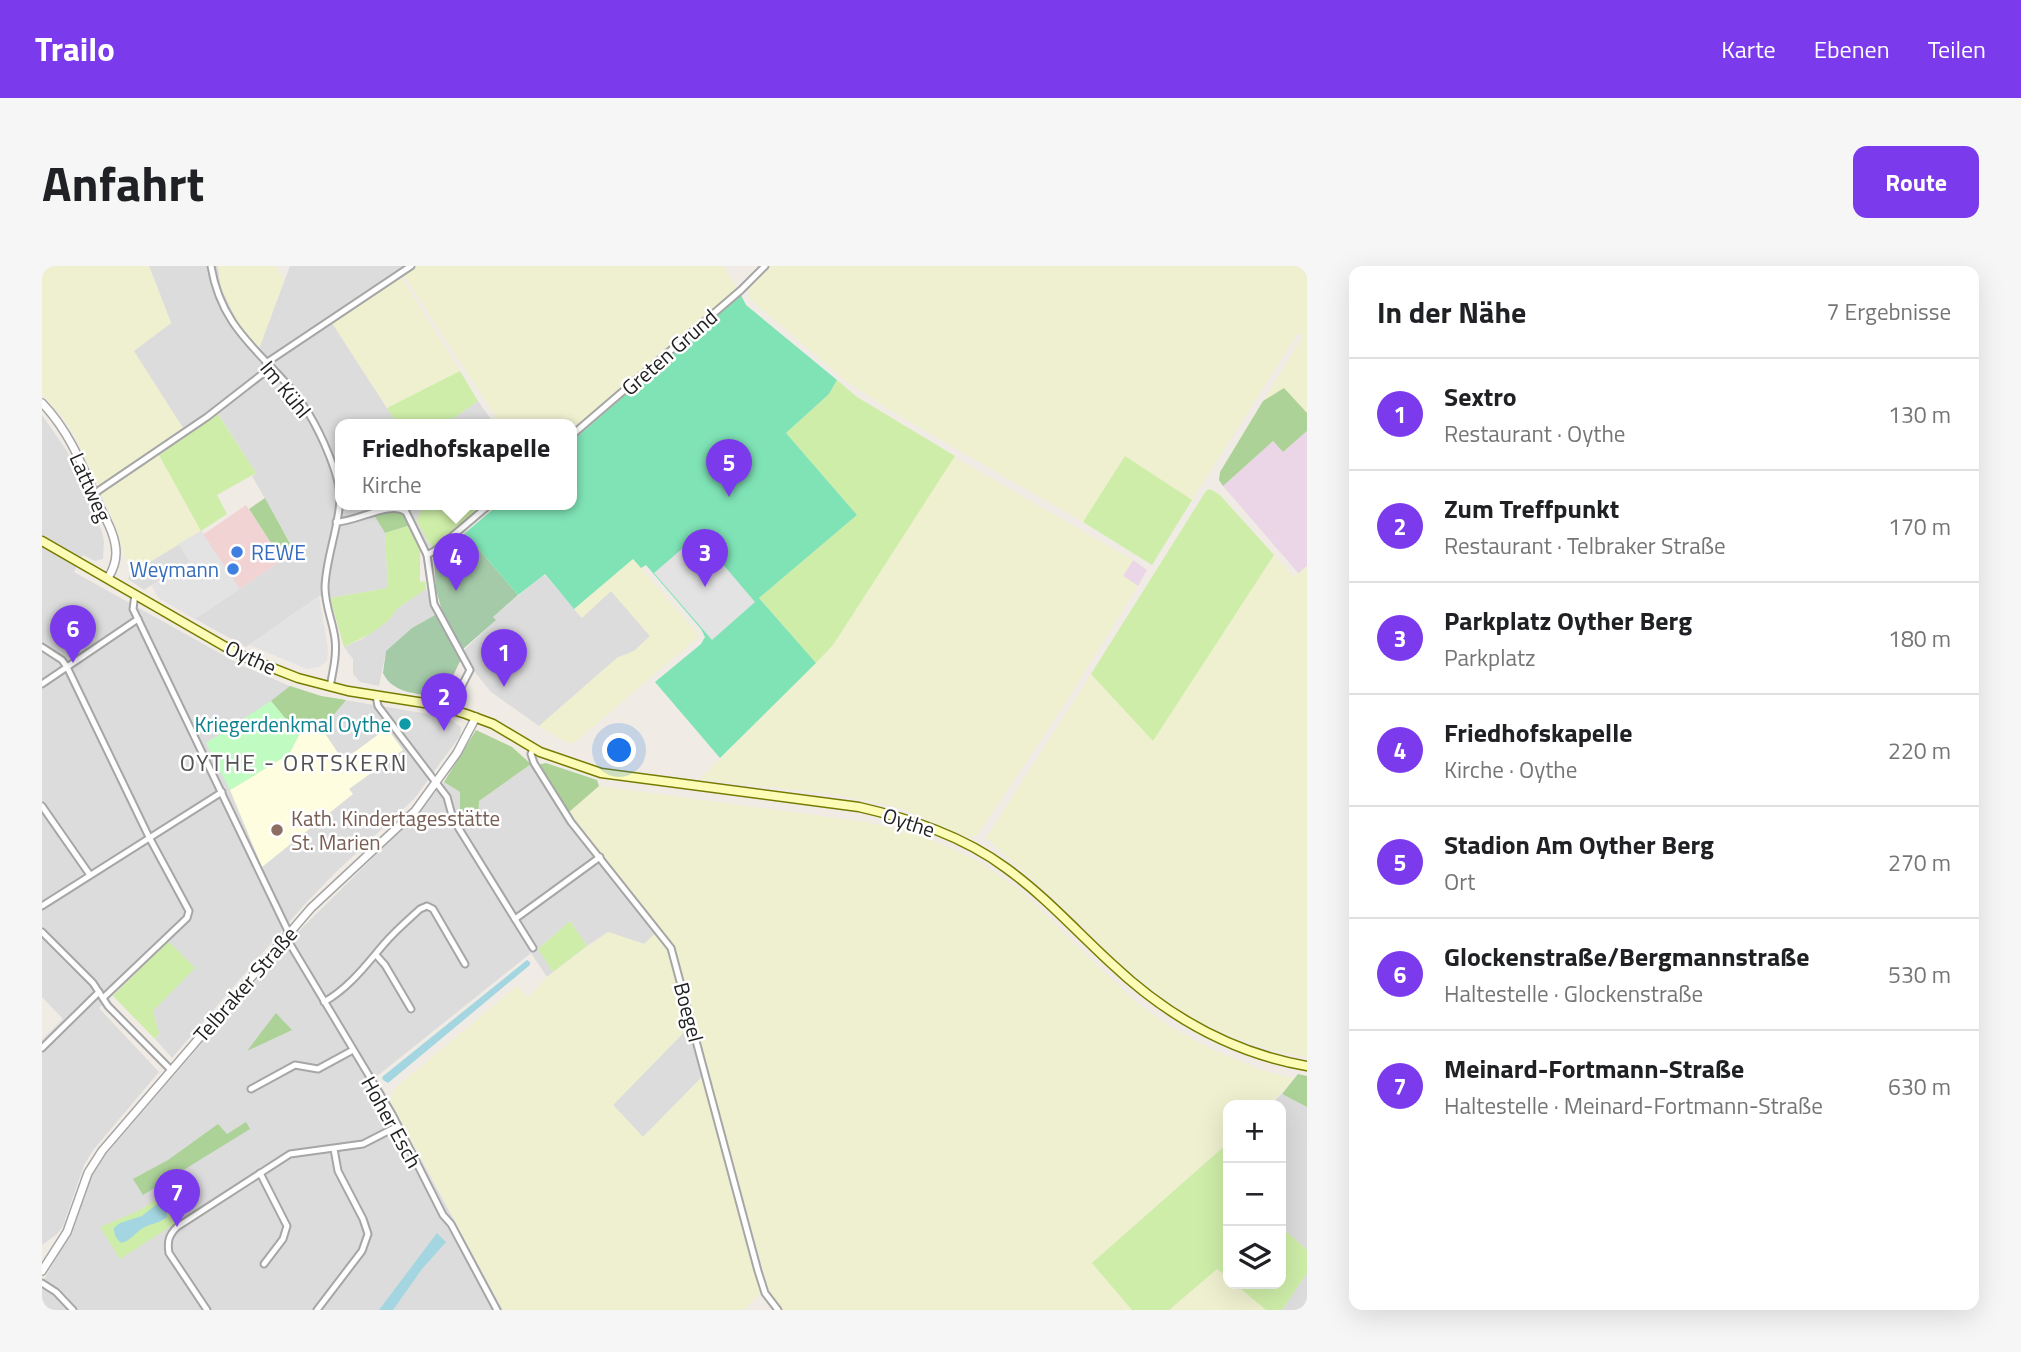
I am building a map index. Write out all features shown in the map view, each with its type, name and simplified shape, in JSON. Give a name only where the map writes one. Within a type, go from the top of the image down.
[{"type":"main road","name":"Oythe","points":[[42,541],[247,658],[298,678],[330,687],[453,709],[493,724],[533,748],[567,763],[601,773],[859,807],[931,828],[975,848],[1004,866],[1129,979],[1172,1014],[1212,1036],[1257,1055],[1307,1066]]},
{"type":"street","name":"Im Kühl","points":[[211,266],[225,311],[235,327],[309,414],[322,439],[335,476]]},
{"type":"street","points":[[95,493],[207,417],[268,366],[411,266]]},
{"type":"street","name":"Greten Grund","points":[[577,431],[741,290],[765,266]]},
{"type":"street","name":"Lattweg","points":[[42,403],[58,421],[74,448],[113,535],[115,567],[108,578]]},
{"type":"street","name":"Im Kühl","points":[[330,687],[336,654],[325,589],[338,510]]},
{"type":"street","points":[[337,522],[347,522],[383,510]]},
{"type":"street","points":[[404,510],[427,555],[434,604],[470,670],[455,699],[453,709]]},
{"type":"street","points":[[427,555],[483,510]]},
{"type":"street","name":"Hoher Esch","points":[[135,594],[133,609],[287,929],[290,944],[398,1126],[443,1215],[451,1224],[497,1310]]},
{"type":"street","points":[[42,684],[138,619]]},
{"type":"street","points":[[42,647],[62,660],[67,667],[149,837],[189,911],[187,918],[42,1048]]},
{"type":"street","points":[[376,696],[378,706],[447,797],[457,825],[533,948]]},
{"type":"street","name":"Telbraker Straße","points":[[42,1271],[66,1232],[94,1162],[287,935],[336,882],[415,811],[436,784],[476,717]]},
{"type":"street","name":"Boegel","points":[[533,748],[531,754],[534,764],[566,815],[659,931],[674,956],[758,1271],[765,1293],[778,1310]]},
{"type":"street","points":[[42,906],[222,792]]},
{"type":"street","points":[[42,806],[90,875]]},
{"type":"street","points":[[515,919],[600,857]]},
{"type":"street","points":[[324,1002],[334,997],[384,944],[420,909],[427,906],[433,909],[465,964]]},
{"type":"street","points":[[42,932],[93,983],[171,1070]]},
{"type":"street","points":[[376,955],[385,965],[411,1009]]},
{"type":"street","points":[[251,1089],[295,1065],[318,1069],[353,1050]]},
{"type":"street","points":[[207,1310],[169,1252],[169,1235],[183,1223],[290,1154],[363,1144],[398,1126]]},
{"type":"street","points":[[317,1310],[362,1251],[368,1234],[341,1178],[334,1149]]},
{"type":"street","points":[[260,1173],[287,1226],[283,1239],[264,1264]]},
{"type":"street","points":[[42,1283],[56,1292],[73,1310]]},
{"type":"shaded area","points":[[149,266],[218,266],[221,288],[259,348],[290,266],[408,266],[329,318],[394,419],[335,419],[335,510],[421,510],[417,521],[433,547],[420,545],[374,515],[385,533],[388,588],[330,598],[319,596],[246,647],[195,619],[282,560],[280,557],[294,550],[252,476],[256,473],[215,409],[183,428],[133,351],[171,323]]},
{"type":"shaded area","points":[[478,401],[491,419],[452,419]]},
{"type":"shaded area","points":[[42,415],[67,451],[102,532],[103,559],[95,561],[83,555],[74,572],[243,666],[290,686],[321,696],[446,717],[461,727],[460,736],[414,799],[304,905],[172,1058],[155,1039],[159,1033],[153,1011],[169,942],[99,1008],[159,1072],[94,1149],[84,1165],[63,1226],[42,1245],[42,1040],[63,1019],[42,997]]},
{"type":"shaded area","points":[[1307,431],[1307,566],[1299,574],[1223,486],[1273,441],[1283,452]]},
{"type":"shaded area","points":[[246,505],[282,560],[195,619],[159,598],[152,586],[189,561],[178,544],[201,531],[204,534]]},
{"type":"shaded area","points":[[201,531],[240,589],[195,619],[159,598],[152,586],[189,561],[178,544]]},
{"type":"shaded area","points":[[698,535],[755,602],[712,640],[654,573]]},
{"type":"shaded area","points":[[178,544],[190,561],[144,590],[128,579],[130,574]]},
{"type":"shaded area","points":[[1133,560],[1147,570],[1138,586],[1123,576]]},
{"type":"shaded area","points":[[544,574],[581,617],[611,591],[650,636],[634,651],[617,658],[539,726],[491,692],[460,654],[495,621],[493,617]]},
{"type":"shaded area","points":[[426,589],[435,615],[412,628],[386,651],[379,686],[360,682],[353,674],[353,659],[344,647],[362,639],[388,621],[398,608]]},
{"type":"shaded area","points":[[319,596],[328,649],[327,661],[319,667],[307,669],[249,645]]},
{"type":"shaded area","name":"Kath. Kindertagesstätte St. Marien","points":[[387,728],[403,750],[349,789],[353,794],[262,867],[230,790],[289,754],[299,735],[309,729],[322,729],[342,759]]},
{"type":"shaded area","points":[[531,764],[573,831],[657,932],[644,944],[608,932],[587,946],[570,921],[539,948],[553,972],[547,977],[531,953],[376,1077],[503,1310],[42,1310],[42,1283],[75,1225],[87,1186],[97,1165],[296,934],[418,813],[444,782],[460,792],[478,818],[479,801]]},
{"type":"shaded area","points":[[690,1026],[703,1076],[643,1137],[613,1105]]},
{"type":"shaded area","points":[[1282,1094],[1307,1107],[1307,1250],[1286,1231],[1286,1100],[1275,1100]]},
{"type":"shaded area","points":[[1307,1273],[1307,1310],[1282,1310]]},
{"type":"green space","points":[[42,266],[149,266],[171,323],[134,351],[183,428],[99,488],[76,438],[60,414],[42,395]]},
{"type":"green space","points":[[218,266],[276,266],[284,281],[259,349],[238,323],[221,288]]},
{"type":"green space","points":[[415,266],[724,266],[737,289],[577,427],[577,419],[497,419],[403,274]]},
{"type":"green space","points":[[771,266],[1307,266],[1307,413],[1284,389],[1263,401],[1303,336],[1298,333],[1192,500],[1125,456],[1083,522],[891,411],[842,378],[750,299],[748,290]]},
{"type":"green space","points":[[401,277],[460,371],[387,408],[332,323]]},
{"type":"green space","points":[[741,295],[746,305],[837,380],[829,394],[786,433],[857,515],[759,598],[816,663],[720,758],[655,682],[701,644],[705,637],[646,565],[641,568],[633,559],[574,609],[545,574],[518,595],[465,533],[492,510],[577,510],[577,437]]},
{"type":"green space","points":[[460,371],[478,401],[452,419],[394,419],[387,408]]},
{"type":"green space","points":[[837,380],[857,397],[955,456],[833,645],[816,663],[759,598],[857,515],[786,433],[829,394]]},
{"type":"green space","points":[[1284,388],[1307,413],[1307,431],[1283,452],[1273,441],[1223,486],[1219,480],[1220,472],[1263,401]]},
{"type":"green space","points":[[218,414],[256,473],[217,495],[227,514],[201,531],[159,455]]},
{"type":"green space","points":[[159,455],[201,531],[130,574],[115,524],[101,493]]},
{"type":"green space","points":[[1125,456],[1192,500],[1152,565],[1083,522]]},
{"type":"green space","points":[[954,457],[1133,560],[1123,576],[1138,586],[1057,716],[978,834],[970,838],[897,807],[837,795],[700,779],[833,645]]},
{"type":"green space","points":[[1210,489],[1220,495],[1274,555],[1153,741],[1091,674],[1206,491]]},
{"type":"green space","points":[[265,498],[294,551],[280,557],[249,509]]},
{"type":"green space","points":[[398,510],[410,525],[385,533],[374,515]]},
{"type":"green space","points":[[421,510],[478,510],[433,547],[417,521]]},
{"type":"green space","points":[[410,525],[420,545],[420,582],[425,581],[426,589],[398,608],[388,621],[370,634],[344,647],[330,598],[388,588],[385,533]]},
{"type":"green space","points":[[465,533],[518,595],[493,617],[496,620],[463,649],[443,615],[436,589],[434,559]]},
{"type":"green space","points":[[1274,555],[1294,577],[1307,566],[1307,1057],[1283,1053],[1232,1037],[1192,1018],[1117,961],[1058,902],[986,838],[1091,674],[1153,741]]},
{"type":"green space","points":[[633,559],[698,634],[696,639],[574,743],[565,742],[539,726],[617,658],[634,651],[650,636],[611,591],[582,618],[574,609]]},
{"type":"green space","points":[[435,615],[462,657],[443,697],[401,689],[394,686],[383,673],[386,651],[412,628]]},
{"type":"green space","points":[[290,686],[321,696],[346,700],[322,729],[309,729],[299,735],[271,701]]},
{"type":"green space","points":[[271,701],[299,735],[289,754],[230,790],[206,743]]},
{"type":"green space","points":[[476,730],[512,747],[531,764],[479,801],[478,819],[460,810],[460,792],[444,782]]},
{"type":"green space","points":[[546,763],[597,780],[599,786],[569,812],[537,765]]},
{"type":"green space","points":[[599,786],[867,822],[923,836],[976,860],[1023,892],[1137,1003],[1172,1028],[1215,1051],[1259,1069],[1294,1079],[1274,1100],[1223,1100],[1223,1147],[1092,1263],[1132,1310],[782,1310],[769,1291],[674,946],[569,812]]},
{"type":"green space","points":[[570,921],[587,946],[553,972],[538,949]]},
{"type":"green space","points":[[608,932],[644,944],[657,932],[672,957],[690,1026],[613,1105],[643,1137],[703,1076],[762,1292],[744,1310],[503,1310],[390,1100],[394,1089],[517,986],[528,998],[547,977]]},
{"type":"green space","points":[[168,941],[195,968],[153,1011],[159,1033],[155,1039],[113,996]]},
{"type":"green space","points":[[276,1013],[292,1030],[247,1051]]},
{"type":"green space","points":[[1298,1074],[1307,1076],[1307,1107],[1282,1094]]},
{"type":"green space","points":[[246,1122],[250,1129],[143,1195],[133,1179],[168,1160],[218,1124],[227,1134]]},
{"type":"green space","points":[[1223,1147],[1223,1274],[1217,1269],[1169,1310],[1132,1310],[1092,1263]]},
{"type":"green space","points":[[159,1198],[165,1199],[179,1221],[120,1259],[100,1227],[138,1211]]},
{"type":"green space","points":[[1286,1231],[1307,1250],[1307,1273],[1282,1310],[1266,1310],[1241,1289],[1286,1289]]},
{"type":"green space","points":[[1217,1269],[1223,1274],[1223,1289],[1241,1289],[1266,1310],[1169,1310]]},
{"type":"water","points":[[527,960],[530,965],[388,1083],[383,1080],[382,1077]]},
{"type":"water","points":[[160,1204],[166,1209],[167,1217],[142,1229],[125,1242],[119,1241],[114,1228],[120,1223],[142,1216]]},
{"type":"water","points":[[437,1233],[446,1242],[422,1269],[393,1310],[379,1310]]},
{"type":"place","name":"Stadion Am Oyther Berg","points":[[729,497]]},
{"type":"place","name":"REWE","points":[[237,552]]},
{"type":"place","name":"Weymann","points":[[233,569]]},
{"type":"place","name":"Parkplatz Oyther Berg","points":[[705,587]]},
{"type":"place","name":"Friedhofskapelle","points":[[456,591]]},
{"type":"place","name":"Glockenstraße/Bergmannstraße","points":[[73,663]]},
{"type":"place","name":"Sextro","points":[[504,687]]},
{"type":"place","name":"Kriegerdenkmal Oythe","points":[[405,724]]},
{"type":"place","name":"Zum Treffpunkt","points":[[444,731]]},
{"type":"place","name":"Kath. Kindertagesstätte St. Marien","points":[[277,830]]},
{"type":"place","name":"Meinard-Fortmann-Straße","points":[[177,1227]]},
{"type":"district","name":"OYTHE - ORTSKERN","points":[[294,762]]}]
